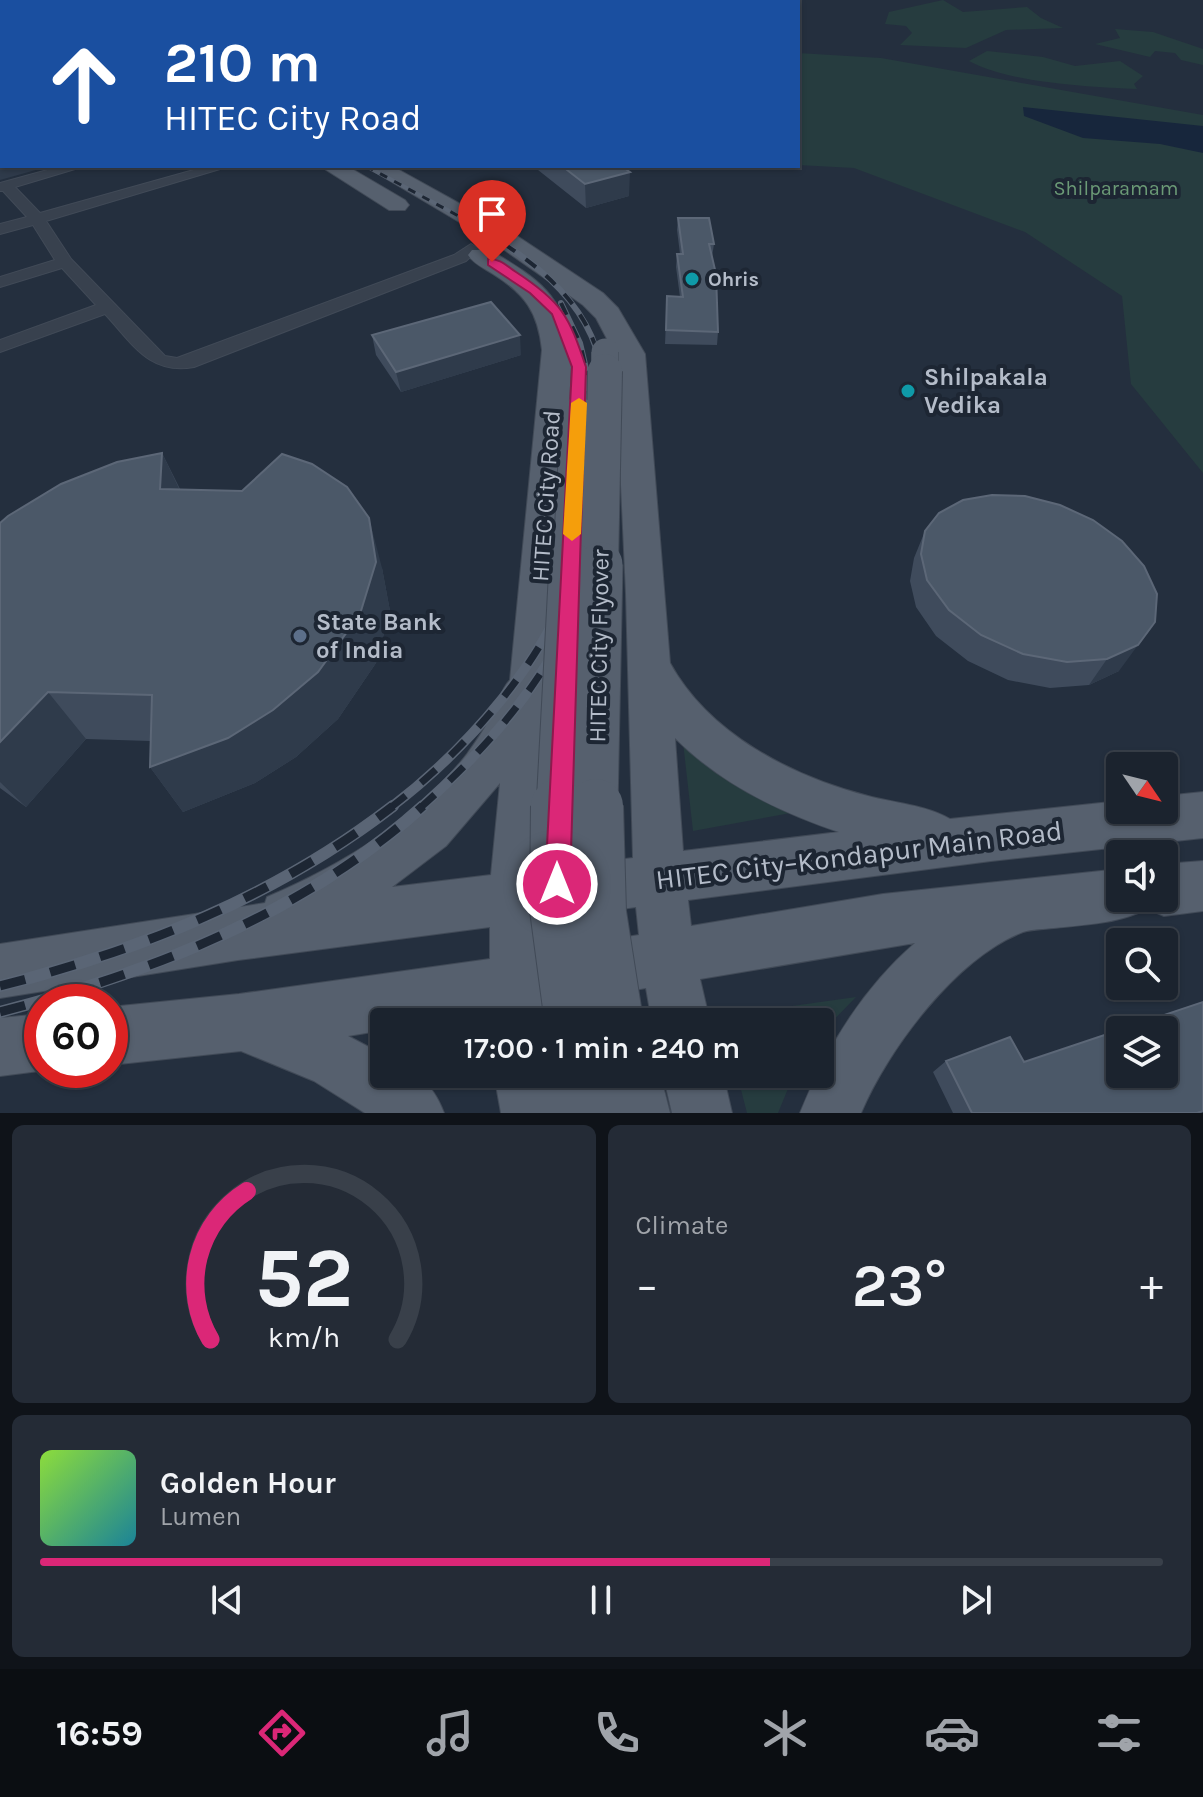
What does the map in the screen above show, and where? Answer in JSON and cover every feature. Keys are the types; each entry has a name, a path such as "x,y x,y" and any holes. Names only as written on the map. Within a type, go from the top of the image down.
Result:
{"main road":[{"path":"334,168 420,219"},
{"name":"HITEC City Road","path":"380,168 547,266 557,350 515,899 518,1002"},
{"name":"HITEC City Road","path":"446,234 550,286 593,299 608,314 630,354 650,665 659,879 668,956 678,1008"},
{"name":"HITEC City Flyover","path":"550,286 557,312 592,360 595,835 599,913 614,1008"},
{"name":"HITEC City Flyover","path":"570,1008 557,909 557,833 592,360"},
{"path":"539,602 572,614 597,616 646,594"},
{"path":"650,665 679,714 741,762 787,788 836,809 890,826 944,836 991,837"},
{"path":"0,971 238,933 289,915 345,888 395,856 439,820 484,767 516,714 533,669"},
{"name":"HITEC City–Kondapur Main Road","path":"238,933 991,837 1203,815"},
{"path":"1178,889 1203,886"},
{"path":"128,1034 518,1002 668,956 883,920 1106,897"},
{"path":"830,1113 868,1043 901,997 938,958 978,927 1020,906"},
{"path":"239,1023 326,1053 381,1085 414,1113"},
{"path":"0,1047 24,1045"},
{"path":"527,1088 531,1113"},
{"path":"585,1088 590,1113"},
{"path":"634,1088 640,1113"},
{"path":"696,1088 702,1113"}],"street":[{"path":"71,168 5,188 37,219 65,262 159,360 177,364 194,361 447,263 471,249"},
{"path":"0,229 216,168"},
{"path":"0,282 65,262"},
{"path":"0,346 110,306"}],"green space":[{"path":"943,0 963,12 1027,7 1041,18 1063,28 1006,30 966,48 900,45 912,33 906,26 885,24 889,12"},
{"path":"1115,29 1153,32 1203,49 1203,65 1181,60 1175,53 1155,51 1150,57 1095,44 1120,38"},
{"path":"987,51 1043,57 1075,66 1120,61 1143,76 1134,84 1137,89 1027,79 969,61"},
{"name":"Shilparamam","path":"800,53 881,58 1203,115 1203,473 1131,384 1122,296 1025,232 854,168 800,165"},
{"path":"683,742 796,812 693,831"},
{"path":"856,997 834,1020 834,1008 778,1008"},
{"path":"741,1088 788,1088 778,1113 747,1113"}],"water":[{"path":"1023,107 1203,126 1203,153 1160,144 1083,138 1024,116"}],"building":[{"path":"565,168 624,168 630,172 585,184"},
{"path":"678,218 709,218 714,244 709,244 716,274 718,332 666,330 667,296 683,297 677,254 683,254"},
{"path":"491,302 520,335 396,372 372,335"},
{"path":"162,453 160,489 242,491 282,454 312,464 347,487 369,518 376,562 360,614 318,672 273,710 228,738 150,767 152,695 48,692 0,742 0,523 61,484 117,462"},
{"path":"992,495 1025,496 1060,505 1093,520 1122,541 1144,566 1157,594 1155,622 1138,645 1107,659 1067,662 1023,654 981,635 949,610 927,580 921,554 925,531 939,513 963,500"},
{"path":"1203,1002 1203,1111 972,1113 946,1061 1010,1037 1024,1062 1106,1035 1106,1088 1178,1088 1178,1016 1161,1016"}],"railway":[{"path":"370,168 464,219"},
{"path":"460,217 529,262 569,299 584,321 602,373"},
{"path":"561,303 580,343 587,373"},
{"path":"577,566 586,520 590,468 591,418 587,371"},
{"path":"592,566 604,468 605,418 601,371"},
{"path":"390,808 447,759 502,699 547,633 565,599 577,564"},
{"path":"420,808 475,755 524,698 564,634 592,564"},
{"path":"0,986 105,955 206,916 302,867 393,806"},
{"path":"0,1012 113,978 224,934 328,878 377,844 423,806"}],"slow traffic":[{"path":"572,534 579,403"}],"place":[{"name":"Ohris","path":"692,279"},
{"name":"Shilpakala Vedika","path":"908,391"},
{"name":"State Bank of India","path":"300,636"}],"route":[{"path":"492,262 535,290 557,312 565,324 579,367 557,884"}]}
